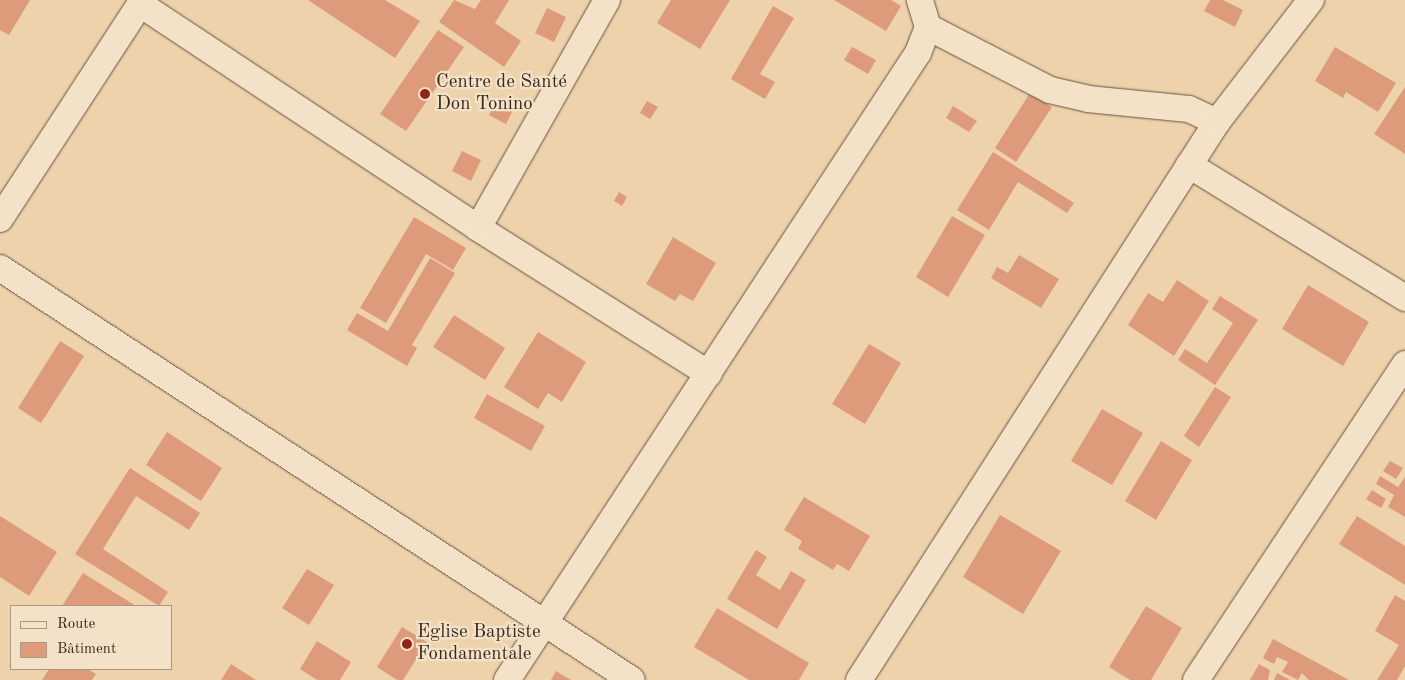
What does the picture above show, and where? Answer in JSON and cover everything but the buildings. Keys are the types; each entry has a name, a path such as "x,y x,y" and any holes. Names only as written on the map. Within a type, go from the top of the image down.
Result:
{"street":[{"path":"478,228 607,0"},
{"path":"507,680 918,53 928,27 920,0"},
{"path":"859,680 1217,122 1311,0"},
{"path":"0,219 141,2 478,228 709,374"},
{"path":"928,27 1050,90 1088,100 1189,109 1217,122"},
{"path":"1189,165 1405,298"},
{"path":"0,268 632,680"},
{"path":"1196,680 1405,364"}],"place":[{"name":"Centre de Santé Don Tonino","path":"425,94"},
{"name":"Eglise Baptiste Fondamentale","path":"407,644"}]}
